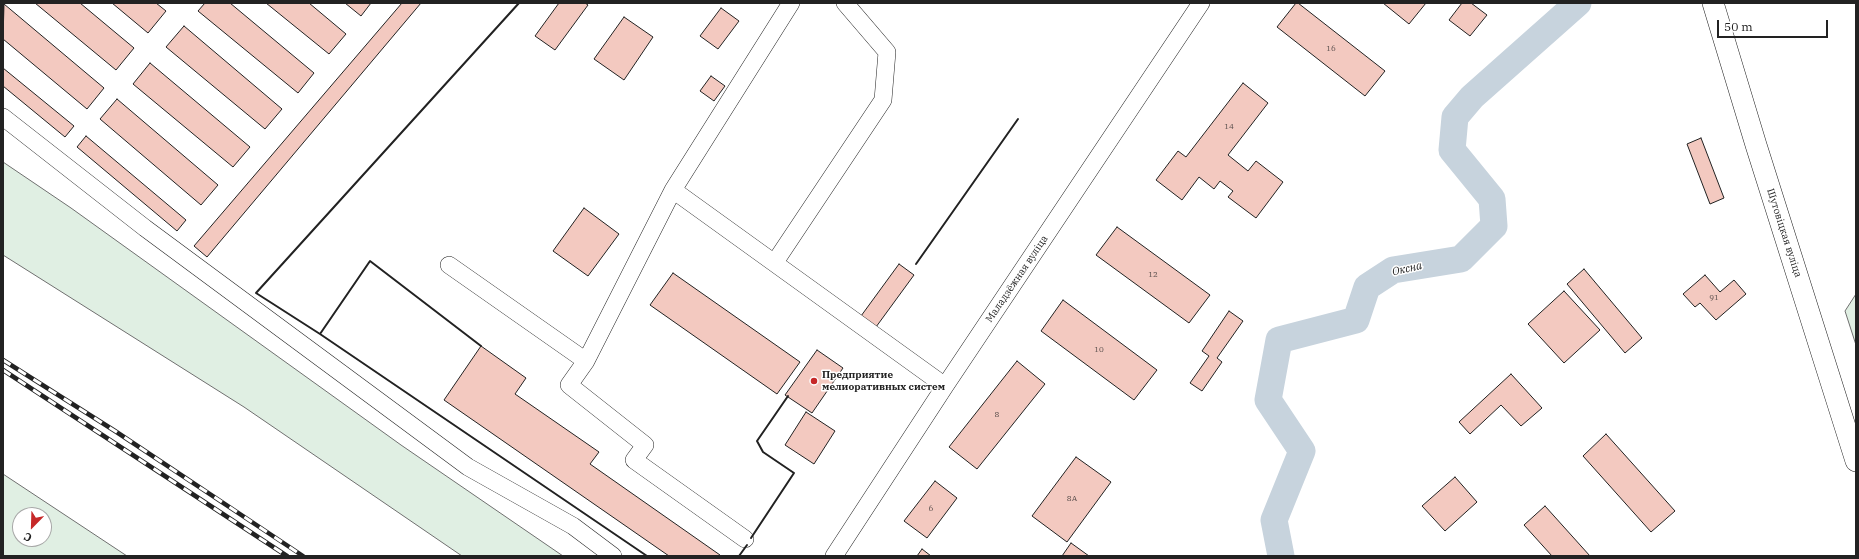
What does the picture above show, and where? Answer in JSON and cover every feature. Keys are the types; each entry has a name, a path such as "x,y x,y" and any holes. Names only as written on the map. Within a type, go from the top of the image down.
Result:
{"main road":[{"name":"Шутовіцкая вуліца","path":"1713,3 1758,152 1856,461"}],"street":[{"path":"745,539 634,460 645,444 570,385 586,361 673,190 791,3"},
{"path":"775,262 883,100 887,52 845,3"},
{"name":"Маладзёжная вуліца","path":"834,556 945,386 1201,3"},
{"path":"3,117 145,228 468,467 574,526 613,556"},
{"path":"673,190 775,262 945,386"},
{"path":"449,265 586,361"}],"green space":[{"path":"3,162 71,208 401,445 563,556 462,556 244,407 3,255"},
{"path":"1856,294 1856,345 1845,311"},
{"path":"3,474 127,556 3,556"}],"building":[{"path":"35,3 80,3 134,48 116,70"},
{"path":"112,3 156,3 166,11 148,33"},
{"path":"205,3 230,3 314,73 298,93 198,11"},
{"path":"266,3 309,3 346,34 329,54"},
{"path":"345,3 371,3 361,16"},
{"path":"402,3 421,3 207,257 194,246"},
{"path":"559,3 585,3 588,5 555,50 535,36"},
{"path":"1296,3 1298,3 1385,71 1365,96 1277,27"},
{"path":"1383,3 1426,3 1409,24"},
{"path":"1462,3 1471,3 1487,15 1470,36 1449,20"},
{"path":"4,4 104,88 87,109 3,39"},
{"path":"721,8 739,21 718,49 700,36"},
{"path":"624,17 653,37 624,80 594,59"},
{"path":"184,26 282,109 265,129 166,47"},
{"path":"150,63 250,147 233,167 133,84"},
{"path":"3,68 74,126 65,137 3,86"},
{"path":"711,76 725,86 714,101 700,91"},
{"path":"1243,83 1268,103 1228,155 1248,171 1256,161 1283,182 1256,218 1228,197 1233,191 1220,181 1214,189 1199,177 1182,200 1156,180 1178,151 1186,157"},
{"path":"117,99 218,185 201,205 100,119"},
{"path":"86,136 186,220 177,231 77,147"},
{"path":"1701,138 1724,198 1710,204 1687,144"},
{"path":"584,208 619,234 588,276 553,251"},
{"path":"1117,227 1210,295 1189,323 1096,255"},
{"path":"899,264 914,275 876,327 861,316"},
{"path":"1584,269 1642,338 1625,353 1567,284"},
{"path":"673,273 800,362 777,394 650,305"},
{"path":"1705,275 1720,292 1734,280 1746,294 1716,320 1700,303 1695,307 1683,294"},
{"path":"1564,291 1600,330 1564,363 1528,324"},
{"path":"1063,300 1157,370 1134,400 1041,331"},
{"path":"1229,311 1243,321 1217,358 1222,362 1202,391 1190,383 1209,356 1202,351"},
{"path":"481,346 526,378 515,394 599,452 590,464 720,555 669,556 444,400"},
{"name":"Предприятие мелиоративных систем","path":"817,350 843,368 812,413 785,395"},
{"path":"1017,361 1045,384 977,469 949,447"},
{"path":"1511,374 1542,408 1521,426 1501,405 1470,434 1459,422"},
{"path":"806,412 835,431 814,464 785,445"},
{"path":"1606,434 1675,511 1651,532 1583,456"},
{"path":"1076,457 1111,482 1067,542 1032,516"},
{"path":"1455,477 1477,502 1445,531 1422,506"},
{"path":"935,481 957,498 927,538 904,521"},
{"path":"1545,506 1590,556 1552,556 1524,525"},
{"path":"1071,543 1089,556 1062,556"},
{"path":"922,549 931,556 917,556"}],"waterway":[{"name":"Оксна","path":"1281,556 1274,520 1302,451 1268,400 1279,340 1356,320 1367,287 1393,270 1461,259 1494,226 1492,199 1452,150 1455,117 1472,97 1578,3"}],"railway":[{"path":"3,360 115,431 303,556"},
{"path":"3,370 287,556"}],"wall":[{"path":"320,334 256,293 519,3"},
{"path":"916,264 1018,119"},
{"path":"481,346 370,261 320,334 647,556"},
{"path":"751,538 794,473 763,452 757,441 788,396"},
{"path":"739,556 747,545"}],"place":[{"name":"Предприятие мелиоративных систем","path":"814,381"}]}
